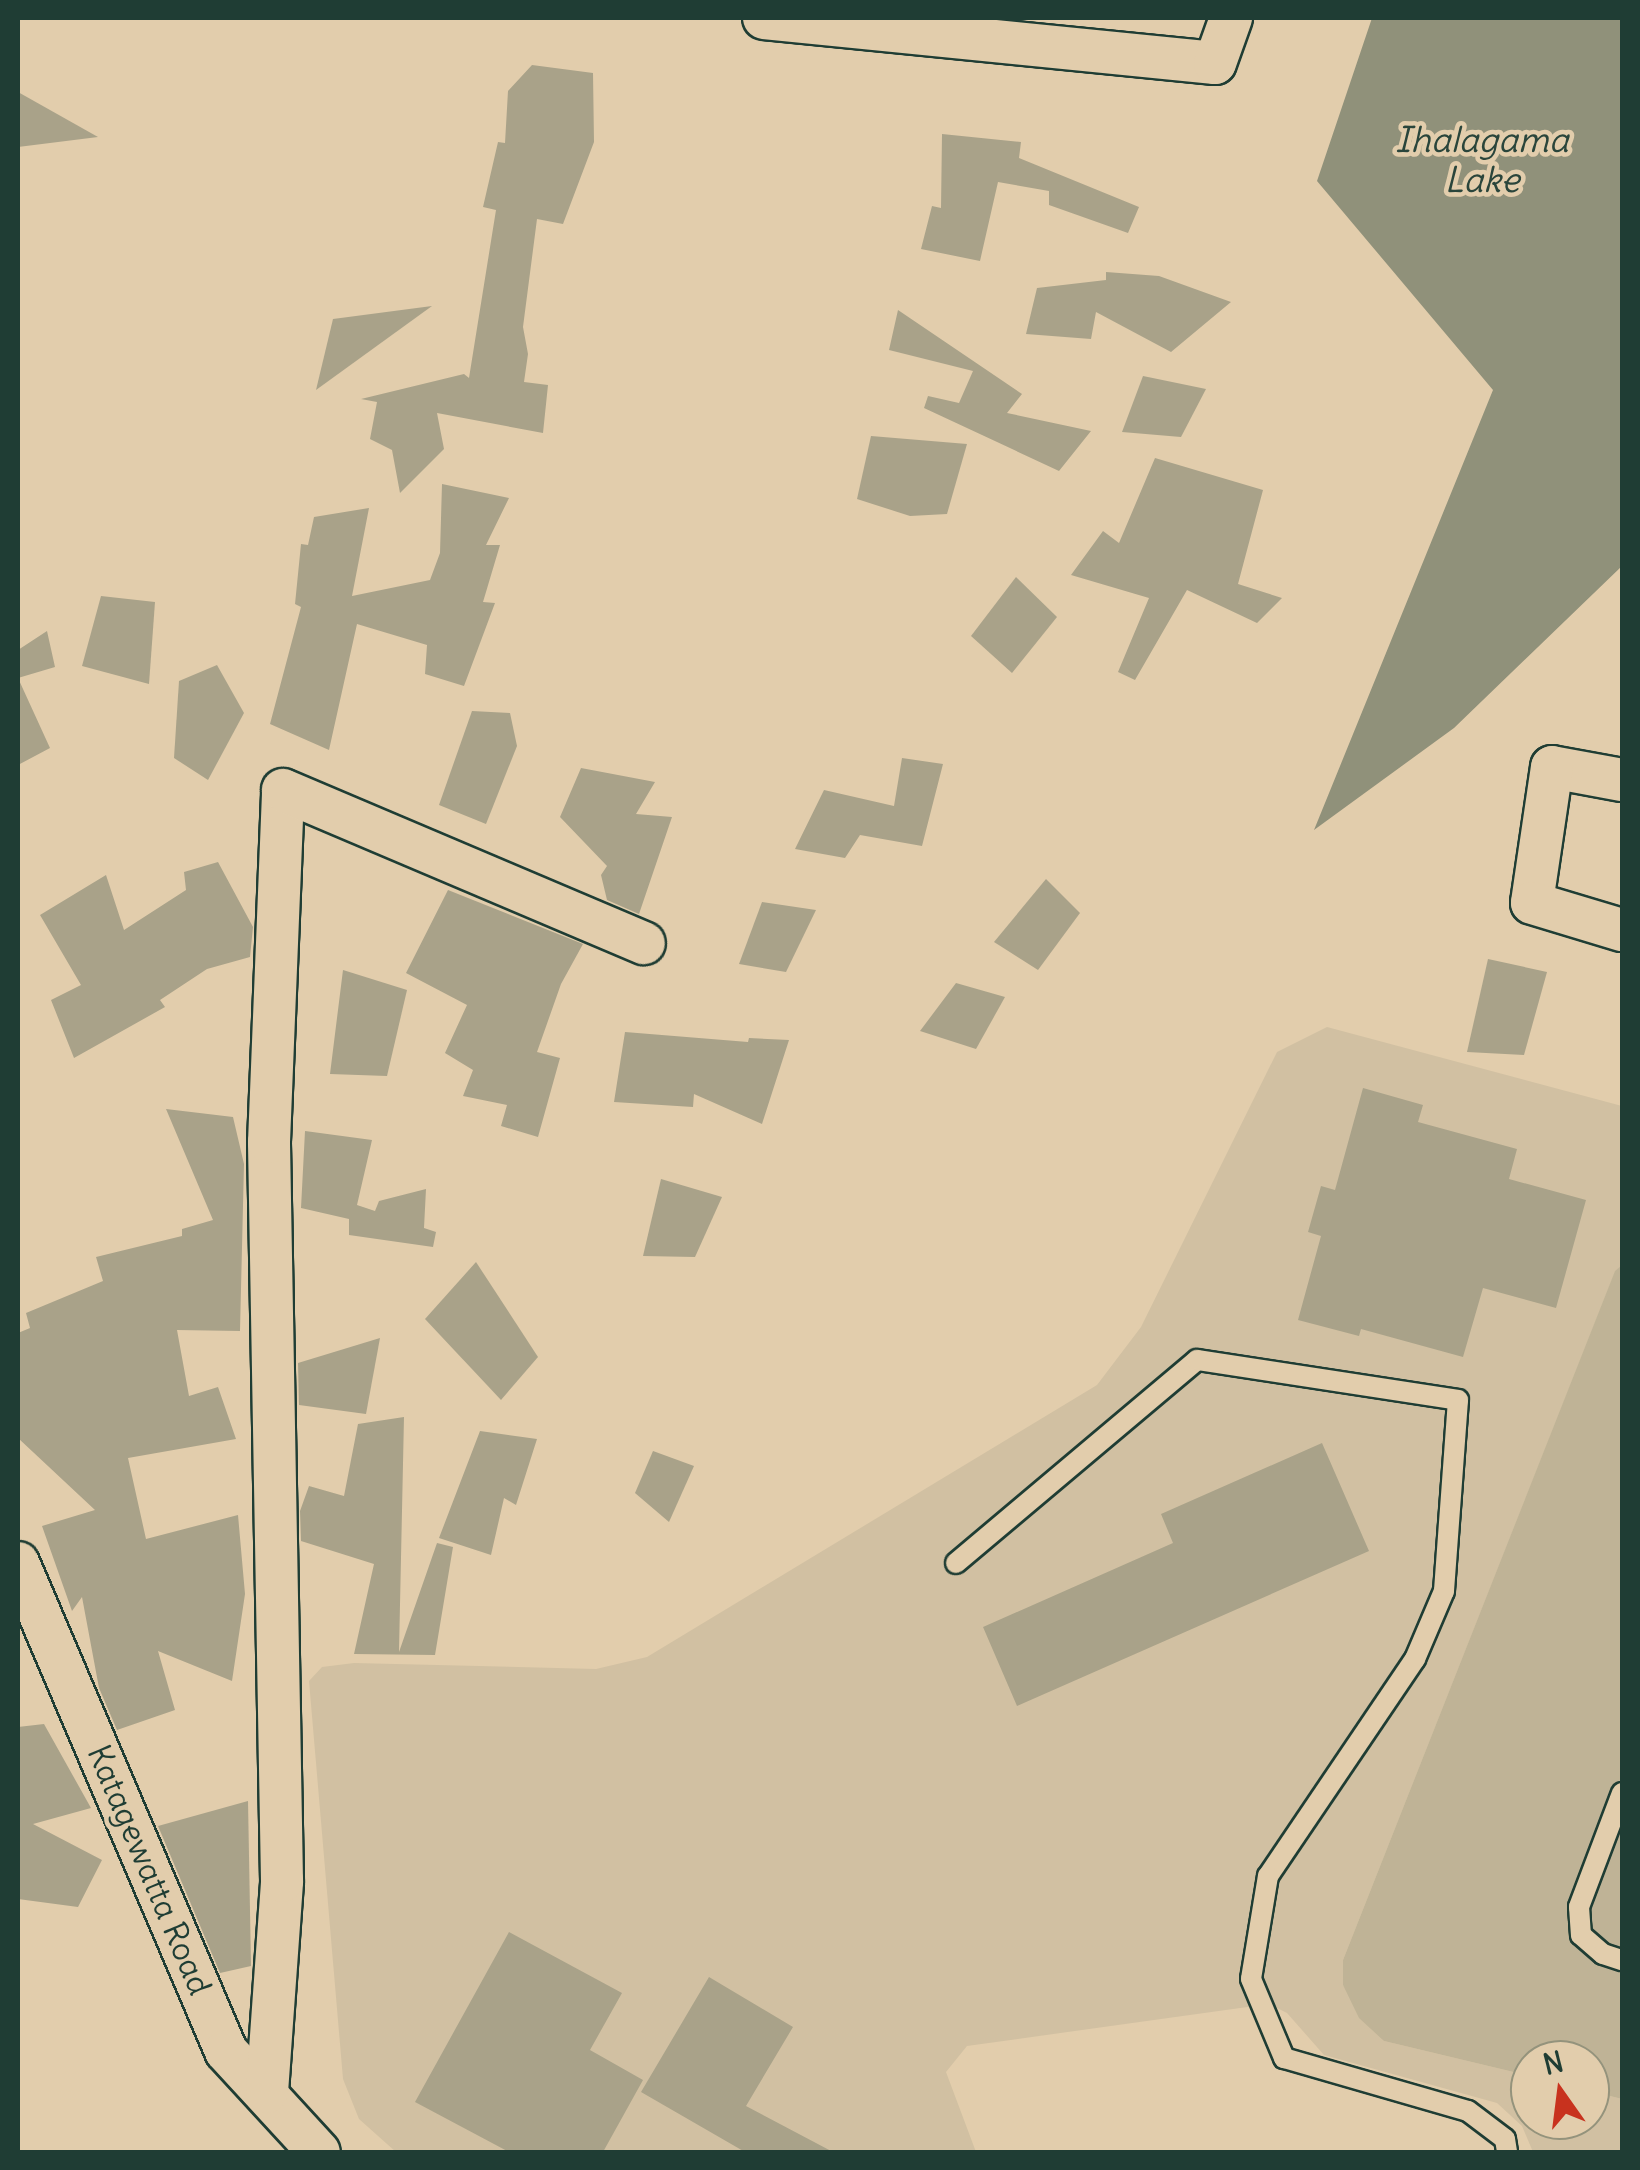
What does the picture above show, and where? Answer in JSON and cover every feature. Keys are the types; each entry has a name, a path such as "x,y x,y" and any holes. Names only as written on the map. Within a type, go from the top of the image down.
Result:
{"street":[{"path":"764,18 1215,63 1231,18"},
{"path":"1622,780 1552,767 1532,903 1622,930"},
{"path":"266,2092 282,1881 270,1142 282,790 644,943"},
{"name":"Katagewatta Road","path":"18,1563 226,2052 319,2152"}],"lane":[{"path":"956,1563 1197,1360 1458,1400 1444,1591 1415,1659 1268,1876 1251,1979 1284,2058 1468,2112 1505,2139 1508,2152"},
{"path":"1622,1793 1579,1907 1581,1935 1603,1954 1622,1960"}],"shaded area":[{"path":"1327,1027 1622,1106 1622,1265 1615,1272 1343,1960 1343,1985 1384,2041 1510,2071 1510,2115 1497,2103 1324,2055 1287,2013 1269,2004 967,2046 946,2072 976,2152 396,2152 359,2119 343,2079 309,1681 322,1667 354,1663 596,1669 647,1657 1097,1385 1141,1327 1277,1052"},
{"path":"1622,1265 1622,2099 1610,2096 1610,2040 1510,2040 1510,2071 1384,2041 1359,2018 1343,1985 1343,1960 1615,1271"},
{"path":"1610,2096 1622,2099 1622,2152 1533,2152 1528,2140 1610,2140"}],"water":[{"name":"Ihalagama Lake","path":"1372,18 1622,18 1622,566 1454,728 1314,830 1493,390 1317,181"}],"building":[{"path":"532,65 593,73 594,142 563,224 537,219 523,327 528,354 524,382 548,385 543,433 437,413 444,449 400,493 392,450 370,439 377,402 361,399 464,374 469,378 496,210 483,207 498,142 505,143 508,91"},
{"path":"18,92 98,137 18,147"},
{"path":"942,134 1021,142 1019,158 1139,207 1128,233 1049,205 1049,191 998,182 980,261 921,249 932,206 941,208"},
{"path":"1106,272 1159,276 1231,302 1171,352 1096,312 1091,339 1026,334 1037,288 1106,280"},
{"path":"432,306 316,390 333,319"},
{"path":"898,310 1022,394 1007,413 1091,431 1059,471 924,408 928,396 959,403 973,371 889,350"},
{"path":"1143,376 1206,389 1181,437 1122,432"},
{"path":"871,436 967,444 947,514 910,516 857,499"},
{"path":"1155,458 1263,490 1238,584 1282,598 1257,623 1187,590 1135,680 1118,672 1149,598 1071,575 1103,531 1119,543"},
{"path":"442,484 509,498 486,545 500,545 483,602 495,603 464,686 425,674 427,645 357,624 329,750 270,724 301,607 295,604 301,544 308,545 314,517 369,508 352,596 430,580 440,553"},
{"path":"1016,577 1057,617 1012,673 971,636"},
{"path":"101,596 155,602 149,684 82,666"},
{"path":"47,631 55,667 18,678 18,650"},
{"path":"217,665 244,713 208,780 174,758 179,681"},
{"path":"18,678 50,748 18,765"},
{"path":"472,711 510,713 517,746 486,824 439,805"},
{"path":"902,758 943,764 922,846 860,835 845,858 795,849 824,790 894,806"},
{"path":"581,768 655,782 636,814 672,817 639,914 607,900 601,875 607,866 560,817"},
{"path":"218,862 253,927 250,957 207,969 160,1000 165,1007 74,1058 51,1000 81,985 40,915 106,875 124,930 186,890 184,872"},
{"path":"1046,879 1080,913 1038,970 994,942"},
{"path":"448,890 583,944 561,984 537,1052 560,1058 538,1137 501,1126 507,1105 463,1096 473,1070 445,1053 467,1005 406,973"},
{"path":"762,902 816,910 786,972 739,964"},
{"path":"1488,959 1547,972 1524,1055 1467,1052"},
{"path":"343,970 407,990 387,1076 330,1074"},
{"path":"956,983 1005,997 976,1049 920,1031"},
{"path":"625,1032 748,1042 749,1038 789,1040 762,1124 694,1094 693,1107 614,1102"},
{"path":"1363,1088 1423,1105 1418,1122 1517,1149 1509,1179 1586,1200 1556,1308 1483,1288 1463,1357 1361,1329 1359,1336 1298,1320 1321,1236 1308,1232 1321,1186 1335,1190"},
{"path":"166,1109 233,1117 244,1164 240,1331 177,1330 189,1396 218,1387 236,1439 128,1458 146,1539 238,1515 245,1594 232,1681 158,1651 175,1710 117,1730 99,1688 82,1597 72,1611 42,1526 95,1510 18,1438 18,1333 30,1328 26,1313 103,1281 96,1257 182,1236 182,1229 213,1220"},
{"path":"305,1131 372,1140 357,1205 375,1211 379,1201 426,1189 424,1228 436,1232 433,1247 349,1235 349,1219 301,1208"},
{"path":"661,1179 722,1197 695,1257 643,1256"},
{"path":"476,1262 538,1357 501,1400 425,1319"},
{"path":"380,1338 366,1414 299,1405 298,1363"},
{"path":"404,1417 399,1652 437,1543 453,1547 435,1655 354,1654 374,1564 301,1541 300,1511 309,1486 344,1496 358,1424"},
{"path":"480,1431 537,1439 516,1505 504,1498 491,1555 439,1538"},
{"path":"1322,1443 1369,1551 1017,1706 983,1627 1173,1543 1161,1514"},
{"path":"653,1451 694,1466 669,1522 635,1493"},
{"path":"44,1724 91,1808 33,1824 102,1860 78,1907 18,1899 18,1727"},
{"path":"248,1801 251,1966 220,1973 158,1826"},
{"path":"509,1932 622,1993 590,2050 643,2080 603,2152 509,2152 415,2102"},
{"path":"709,1977 793,2027 746,2106 833,2152 745,2152 641,2092"}]}
